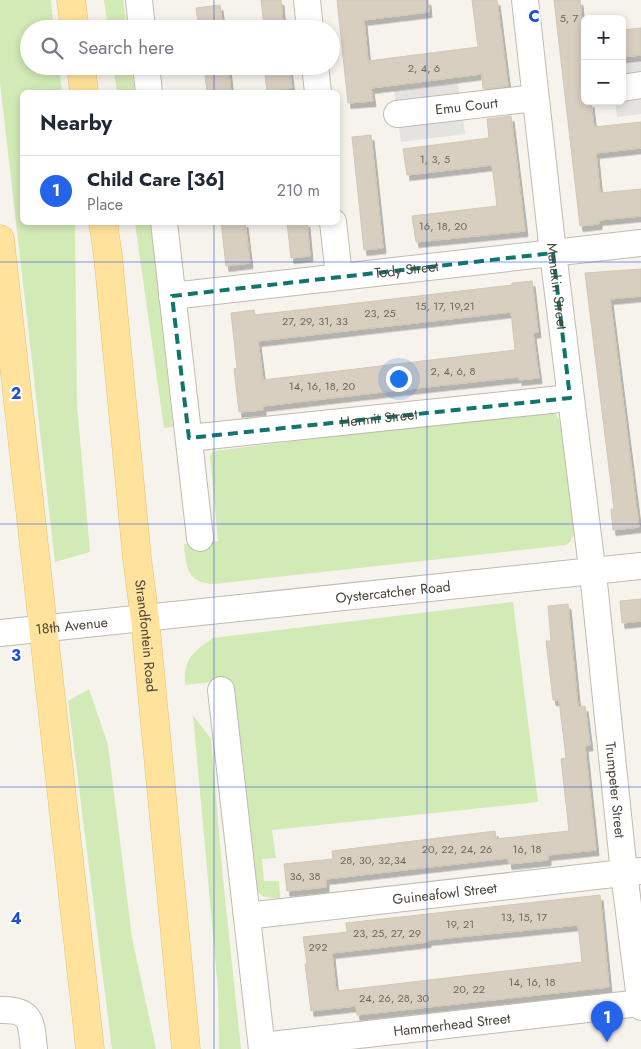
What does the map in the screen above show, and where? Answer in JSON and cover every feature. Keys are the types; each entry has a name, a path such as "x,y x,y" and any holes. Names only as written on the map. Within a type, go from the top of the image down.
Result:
{"main road":[{"path":"72,0 75,20"},
{"path":"82,75 84,90"},
{"name":"Strandfontein Road","path":"103,225 137,558 145,619 186,1049"},
{"path":"0,239 90,1049"}],"street":[{"path":"139,0 141,20"},
{"path":"307,0 309,20"},
{"name":"Manakin Street","path":"525,0 570,398 593,572"},
{"path":"147,75 149,90"},
{"path":"315,75 318,90"},
{"path":"626,87 641,85"},
{"name":"Emu Court","path":"397,114 536,98"},
{"path":"164,225 200,538"},
{"path":"333,225 339,276"},
{"name":"Tody Street","path":"172,296 641,243"},
{"name":"Hermit Street","path":"189,438 570,398"},
{"name":"Oystercatcher Road","path":"145,619 641,566"},
{"name":"Trumpeter Street","path":"593,572 633,872 641,1007"},
{"name":"18th Avenue","path":"0,633 145,619"},
{"path":"221,690 262,1048"},
{"name":"Guineafowl Street","path":"247,916 633,872"},
{"name":"Hammerhead Street","path":"262,1048 430,1038 641,1003"},
{"path":"0,1010 9,1010 28,1018 31,1022 34,1049"}],"highlighted area":[{"path":"553,253 570,398 189,438 172,296"}],"green space":[{"path":"0,0 51,0 53,20 20,20 20,75 60,75 62,90 20,90 20,225 75,225 77,405 90,552 55,562 0,83"},
{"path":"104,0 123,0 126,20 107,20"},
{"path":"114,75 132,75 135,90 117,90"},
{"path":"135,225 151,225 173,427 164,428"},
{"path":"547,410 553,411 562,423 574,534 566,545 214,584 198,581 193,577 187,566 184,544 218,541 210,456 213,451"},
{"path":"513,602 538,802 272,830 276,858 262,859 264,881 279,881 280,898 266,897 260,894 253,882 230,680 185,685 188,662 195,652 213,638"},
{"path":"89,689 108,745 132,938 156,1049 112,1049 68,701"},
{"path":"193,715 211,739 223,879 241,1049 219,1049 218,989"}],"shaded area":[{"path":"641,60 641,114 617,117 616,105 626,105 626,62"},
{"path":"458,83 465,134 401,142 394,91"}],"building":[{"path":"261,0 281,0 283,20 263,20"},
{"path":"337,0 428,0 429,12 364,20 368,61 478,47 472,0 497,0 508,86 483,89 482,74 371,88 373,101 348,103"},
{"path":"554,0 580,0 581,105 591,105 594,127 641,122 641,148 596,153 600,193 641,189 641,216 599,220 599,224 580,226"},
{"path":"220,5 222,20 198,20 196,8"},
{"path":"641,28 641,55 626,57 626,30"},
{"path":"205,75 229,75 231,90 207,90"},
{"path":"265,75 290,75 292,88 267,90"},
{"path":"511,116 525,231 416,242 412,216 497,206 492,165 407,175 403,149 489,138 487,119"},
{"path":"371,135 383,248 364,250 352,137"},
{"path":"221,225 245,225 250,263 226,266"},
{"path":"287,225 307,225 310,256 291,258"},
{"path":"641,269 641,296 610,299 639,527 613,530 611,509 614,509 585,273"},
{"path":"532,281 538,332 533,333 539,378 519,380 519,377 417,388 263,406 263,410 239,412 234,369 237,368 231,313 254,310 255,315 512,285 512,283","holes":["511,312 515,350 263,380 258,341"]},
{"path":"641,599 641,621 622,623 620,601"},
{"path":"568,604 578,707 585,706 590,745 585,746 596,850 548,855 548,860 509,864 508,858 326,879 326,887 287,891 284,864 333,859 332,851 495,831 496,839 569,831 561,759 566,758 559,700 553,700 546,641 551,641 548,606"},
{"path":"600,895 609,987 357,1015 356,1006 311,1011 303,937 347,932 346,923","holes":["578,925 582,962 336,991 332,953 428,942 428,940"]}],"place":[{"name":"Child Care [36]","path":"607,1042"}]}
